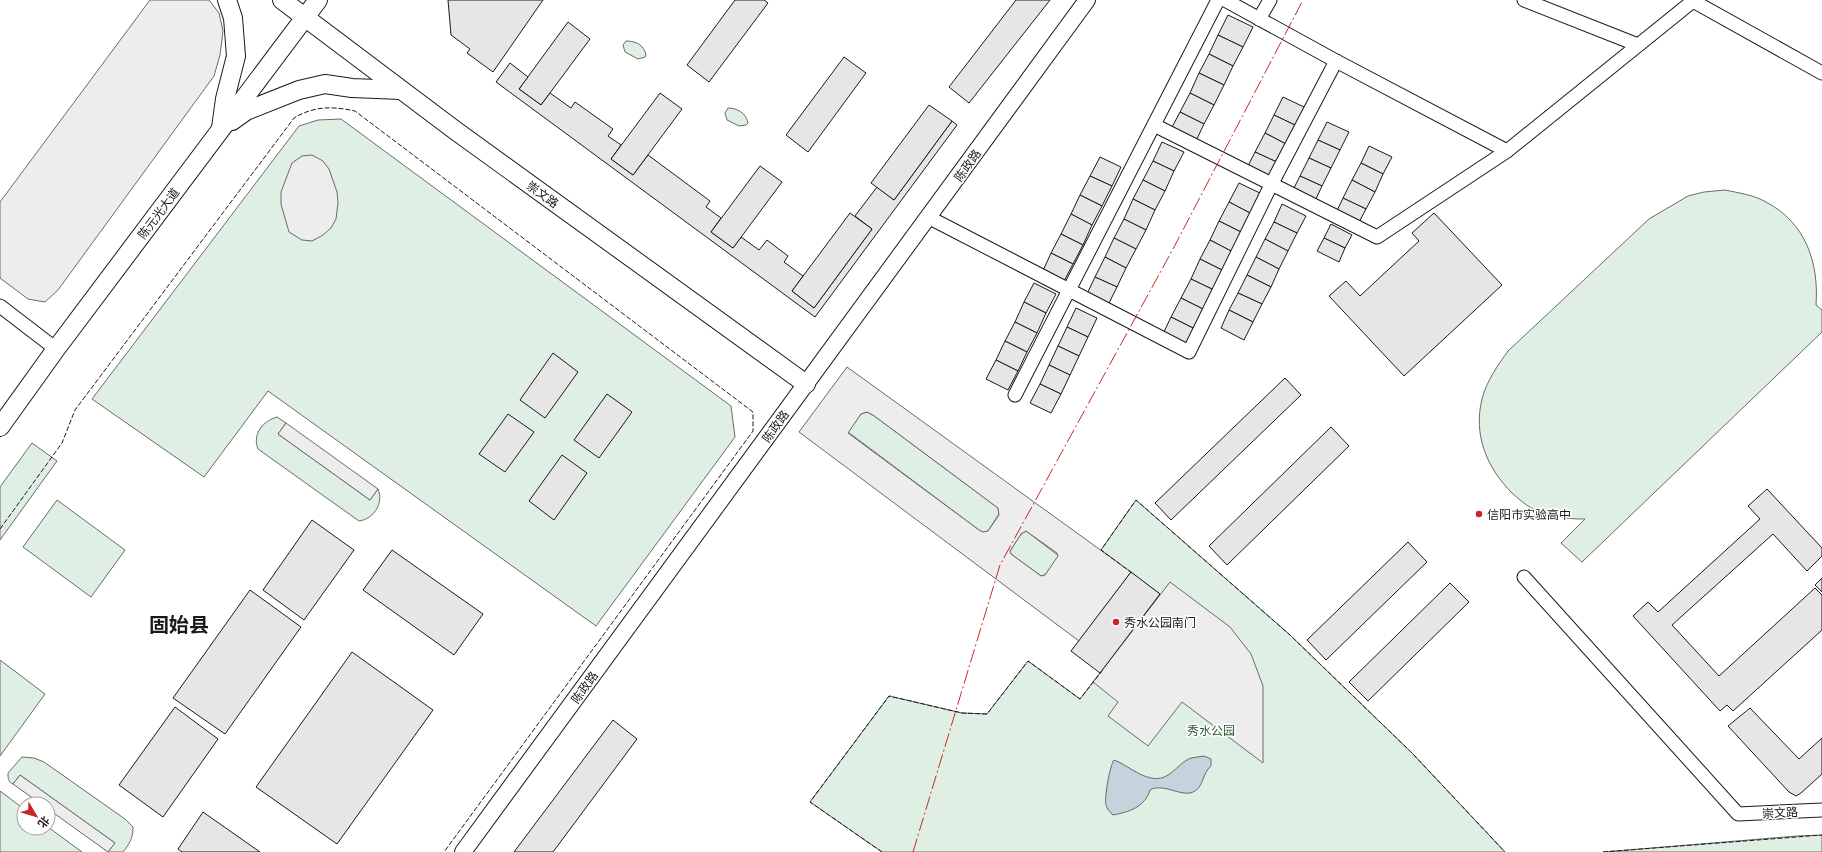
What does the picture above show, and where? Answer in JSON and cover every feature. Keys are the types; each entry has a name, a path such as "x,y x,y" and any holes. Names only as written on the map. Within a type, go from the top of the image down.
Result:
{"main road":[{"path":"221,128 225,99 236,56 233,18 227,0"},
{"name":"崇文路","path":"282,0 401,90 806,384"},
{"name":"陈元光大道","path":"0,427 56,349 318,0"},
{"path":"221,128 246,111 299,90 325,84 352,88 401,90"}],"street":[{"name":"陈政路","path":"464,852 1087,0"},
{"path":"1016,395 1218,0"},
{"path":"1225,0 1336,61 1507,151"},
{"path":"1259,19 1270,0"},
{"path":"1524,0 1638,45"},
{"path":"1154,125 1377,237 1507,151 1693,1 1822,73"},
{"path":"928,218 1189,352 1272,185 1336,61"},
{"path":"0,306 56,349"},
{"name":"崇文路","path":"1524,577 1738,814 1822,810"}],"green space":[{"path":"626,41 636,43 641,46 645,52 645,57 638,59 625,52 623,45"},
{"path":"728,108 741,112 747,119 748,123 746,125 739,126 727,120 725,113"},
{"path":"341,119 731,406 735,437 596,626 268,391 204,477 92,399 299,126 318,120"},
{"path":"1725,190 1751,196 1766,202 1780,211 1791,221 1800,233 1812,259 1815,274 1816,305 1822,310 1822,332 1582,562 1561,543 1585,519 1558,517 1534,510 1512,493 1503,483 1489,462 1484,450 1479,425 1482,399 1486,386 1508,351 1649,219 1688,196 1704,192"},
{"path":"867,412 998,508 999,514 988,531 983,532 979,530 848,432 861,414"},
{"path":"277,417 286,423 278,434 370,500 378,489 380,494 379,505 373,514 364,520 359,521 258,449 256,438 260,429 267,422"},
{"path":"32,443 57,461 0,540 0,487"},
{"path":"57,500 125,550 91,597 23,547"},
{"name":"秀水公园","path":"1136,500 1290,635 1412,753 1505,852 882,852 810,802 889,696 962,713 987,714 1028,661 1080,699 1160,594 1101,550"},
{"path":"1026,531 1059,556 1045,575 1041,576 1011,554 1010,551 1021,534"},
{"path":"0,660 45,694 0,756"},
{"path":"22,757 34,758 44,762 125,819 133,827 131,840 128,846 123,852 108,852 115,843 56,801 56,796 49,796 20,775 13,784 9,781 8,773"},
{"path":"0,791 16,803 16,836 56,836 56,833 82,852 0,852"},
{"path":"1822,835 1822,852 1603,852 1797,836"}],"shaded area":[{"path":"150,0 209,0 219,13 223,31 220,55 214,76 58,290 45,302 28,299 0,278 0,202"},
{"path":"312,155 323,161 329,169 337,192 338,203 336,219 331,228 323,235 312,241 302,240 289,232 281,204 281,192 292,163 302,156"},
{"path":"847,367 1131,572 1079,641 799,432","holes":["867,412 998,508 999,515 988,531 983,532 979,530 848,433 861,414","1026,531 1057,553 1058,556 1045,575 1041,576 1011,554 1010,551 1021,534"]},
{"path":"286,423 378,489 370,500 278,434"},
{"path":"1170,582 1230,627 1251,654 1263,686 1263,763 1182,702 1148,746 1108,716 1118,702 1093,682"},
{"path":"1204,756 1211,759 1211,766 1206,772 1200,786 1195,791 1185,793 1155,788 1150,790 1148,796 1136,808 1113,815 1107,808 1106,801 1109,775 1114,760 1141,775 1158,779 1168,775 1191,758"},
{"path":"20,775 49,796 30,796 13,784"},
{"path":"56,801 115,843 108,852 56,815"}],"building":[{"path":"448,0 543,0 493,72 467,53 470,49 451,35"},
{"path":"735,0 764,0 768,3 709,82 687,65"},
{"path":"1016,0 1050,0 969,103 949,87"},
{"path":"1228,15 1253,27 1243,47 1218,35"},
{"path":"568,22 590,39 541,105 519,89"},
{"path":"1218,35 1243,47 1233,66 1209,54"},
{"path":"1209,54 1233,66 1224,85 1199,73"},
{"path":"844,57 866,73 808,152 786,135"},
{"path":"510,63 528,77 519,89 541,105 550,93 571,108 575,102 613,129 608,136 621,145 611,159 633,175 648,155 710,201 706,207 721,218 711,232 733,248 741,237 759,250 767,240 788,256 784,262 803,276 792,291 814,308 872,229 855,216 877,187 894,200 952,121 957,125 815,317 496,82"},
{"path":"1199,73 1224,85 1214,105 1190,93"},
{"path":"660,93 682,109 633,175 611,159"},
{"path":"1190,93 1214,105 1204,124 1180,112"},
{"path":"1283,97 1306,108 1297,126 1274,115"},
{"path":"929,105 952,121 894,200 871,183"},
{"path":"1180,112 1204,124 1195,143 1170,131"},
{"path":"1274,115 1297,126 1288,145 1265,133"},
{"path":"1327,122 1349,132 1340,150 1318,140"},
{"path":"1265,133 1288,145 1279,163 1255,152"},
{"path":"1318,140 1340,150 1331,168 1309,158"},
{"path":"1162,142 1184,152 1174,171 1153,161"},
{"path":"1369,146 1392,157 1383,174 1361,163"},
{"path":"1255,152 1279,163 1270,182 1246,170"},
{"path":"1100,157 1121,167 1112,186 1090,176"},
{"path":"1309,158 1331,168 1322,186 1300,176"},
{"path":"1153,161 1174,171 1165,191 1143,180"},
{"path":"1361,163 1383,174 1375,192 1352,180"},
{"path":"760,166 782,182 733,248 711,232"},
{"path":"1090,176 1112,186 1102,206 1080,195"},
{"path":"1300,176 1322,186 1313,205 1291,194"},
{"path":"1143,180 1165,191 1155,210 1133,199"},
{"path":"1352,180 1375,192 1366,209 1343,198"},
{"path":"1239,183 1262,194 1252,214 1229,202"},
{"path":"1080,195 1102,206 1092,225 1071,214"},
{"path":"1343,198 1366,209 1357,226 1335,215"},
{"path":"1133,199 1155,210 1146,230 1124,219"},
{"path":"1229,202 1252,214 1243,233 1219,221"},
{"path":"1282,204 1306,216 1297,233 1274,222"},
{"path":"850,213 872,229 814,308 792,291"},
{"path":"1434,213 1502,285 1404,376 1329,296 1346,281 1360,296 1419,241 1412,233"},
{"path":"1071,214 1092,225 1083,245 1061,234"},
{"path":"1124,219 1146,230 1136,249 1114,238"},
{"path":"1219,221 1243,233 1233,252 1210,240"},
{"path":"1274,222 1297,233 1288,251 1265,239"},
{"path":"1331,224 1352,235 1345,248 1324,238"},
{"path":"1061,234 1083,245 1073,264 1051,253"},
{"path":"1114,238 1136,249 1126,268 1105,257"},
{"path":"1324,238 1345,248 1339,262 1317,251"},
{"path":"1265,239 1288,251 1279,269 1256,257"},
{"path":"1210,240 1233,252 1224,271 1200,259"},
{"path":"1051,253 1073,264 1063,283 1042,273"},
{"path":"1105,257 1126,268 1117,287 1095,277"},
{"path":"1256,257 1279,269 1271,287 1247,275"},
{"path":"1200,259 1224,271 1214,290 1191,279"},
{"path":"1247,275 1271,287 1262,304 1238,293"},
{"path":"1095,277 1117,287 1107,307 1086,296"},
{"path":"1191,279 1214,290 1205,310 1181,298"},
{"path":"1034,283 1056,294 1046,313 1024,302"},
{"path":"1238,293 1262,304 1253,322 1229,310"},
{"path":"1181,298 1205,310 1195,329 1171,317"},
{"path":"1024,302 1046,313 1037,333 1015,322"},
{"path":"1076,308 1097,318 1088,337 1067,327"},
{"path":"1229,310 1253,322 1244,340 1221,328"},
{"path":"1171,317 1195,329 1185,348 1162,336"},
{"path":"1015,322 1037,333 1027,352 1005,341"},
{"path":"1067,327 1088,337 1079,356 1058,346"},
{"path":"1005,341 1027,352 1018,371 996,360"},
{"path":"1058,346 1079,356 1070,375 1049,365"},
{"path":"553,353 578,372 545,418 520,400"},
{"path":"996,360 1018,371 1008,390 986,379"},
{"path":"1049,365 1070,375 1061,394 1040,384"},
{"path":"1285,378 1301,395 1171,520 1155,503"},
{"path":"1040,384 1061,394 1051,413 1030,403"},
{"path":"607,394 632,412 599,458 574,440"},
{"path":"508,414 534,432 505,472 479,454"},
{"path":"1331,427 1349,446 1227,565 1209,546"},
{"path":"562,455 587,473 554,520 529,501"},
{"path":"1767,489 1822,548 1822,556 1807,571 1773,534 1672,625 1719,676 1815,588 1822,595 1822,630 1733,711 1727,705 1720,711 1633,616 1648,602 1658,612 1760,519 1748,506"},
{"path":"312,520 354,550 304,620 263,590"},
{"path":"1408,542 1427,562 1326,660 1307,640"},
{"path":"392,550 483,614 454,655 363,590"},
{"name":"秀水公园南门","path":"1131,572 1160,594 1100,673 1071,651"},
{"path":"1822,578 1822,592 1815,585"},
{"path":"1450,583 1469,602 1368,701 1349,682"},
{"path":"250,590 301,627 225,734 173,698"},
{"path":"352,652 433,710 337,844 256,787"},
{"path":"175,707 218,739 163,817 119,785"},
{"path":"1750,708 1799,759 1822,738 1822,774 1796,796 1789,792 1728,726"},
{"path":"613,720 637,739 553,852 514,852"},
{"path":"203,812 260,852 182,852 178,849"}],"fence":[{"path":"0,529 62,443 75,410 294,118 309,111 323,108 339,108 355,111 753,412 753,431 444,852"},
{"path":"1132,573 1101,550 1136,500 1290,635 1412,753 1505,852"},
{"path":"882,852 810,802 889,696 962,713 987,714 1028,661 1080,699 1102,671"},
{"path":"1603,852 1822,835"}],"power":[{"path":"913,852 1000,565 1173,249 1303,0"}],"place":[{"name":"信阳市实验高中","path":"1479,514"},
{"name":"秀水公园南门","path":"1116,622"}],"district":[{"name":"固始县","path":"179,624"}]}
